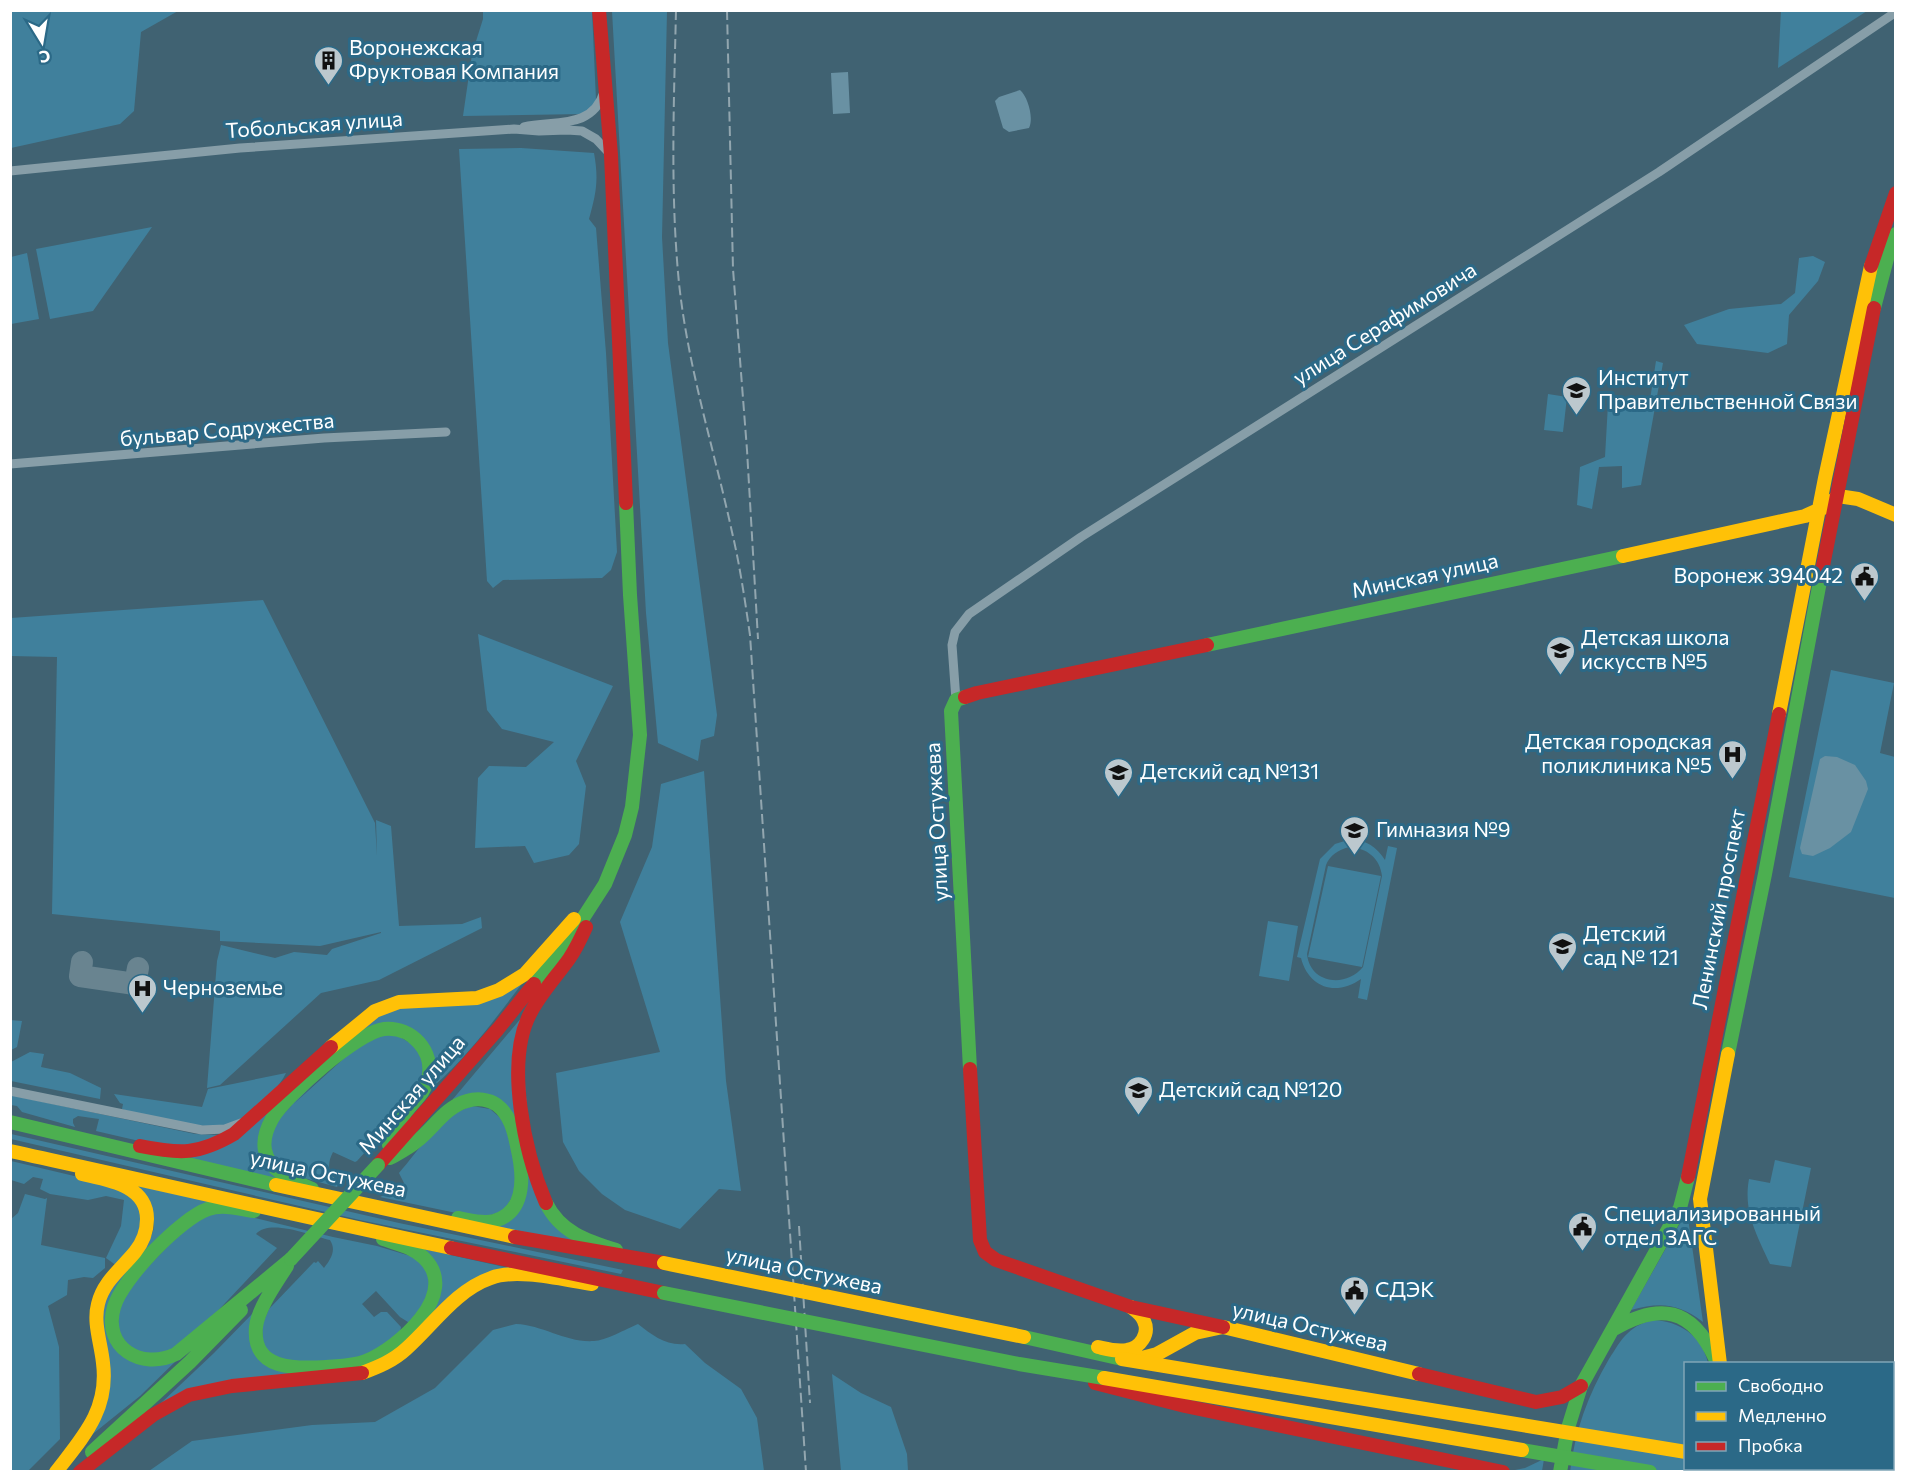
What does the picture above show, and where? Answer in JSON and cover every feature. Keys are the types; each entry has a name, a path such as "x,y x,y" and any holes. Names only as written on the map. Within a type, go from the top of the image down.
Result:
{"street":[{"name":"Минская улица","path":"72,1472 190,1362 291,1259 378,1165 544,974 605,884 622,844 632,807 640,735 629,583 611,155 599,10"},
{"name":"улица Серафимовича","path":"956,700 952,645 955,632 969,614 1081,537 1659,172 1896,12"},
{"path":"514,129 582,118 599,105 605,84"},
{"name":"Тобольская улица","path":"10,171 240,148 514,129 582,131 596,139 611,155"},
{"name":"Ленинский проспект","path":"1560,1472 1570,1417 1581,1386 1680,1208 1687,1184 1825,478 1874,254 1896,194"},
{"name":"Ленинский проспект","path":"1719,1362 1701,1216 1700,1199 1703,1178 1765,874 1875,305 1896,234"},
{"name":"бульвар Содружества","path":"10,465 324,438 446,432"},
{"name":"Минская улица","path":"956,700 977,693 1798,518 1820,510 1838,496"},
{"path":"1838,496 1858,499 1896,515"},
{"name":"улица Остужева","path":"956,700 951,711 963,905 975,1177 980,1240 985,1252 996,1260 1131,1307 1536,1402 1562,1397 1581,1386"},
{"path":"12,1122 165,1151 194,1152 212,1147 234,1134 344,1035 384,1007 399,1002 477,998 515,981 542,957 605,884"},
{"path":"605,884 570,958 538,999 527,1020 522,1036 518,1074 524,1120 537,1181 547,1206 555,1218 578,1237 664,1263"},
{"path":"321,1194 291,1179 271,1165 264,1143 267,1127 281,1107 351,1046 376,1031 394,1029 411,1035 424,1048 429,1076 421,1094 406,1113 378,1165"},
{"path":"10,1091 210,1130 225,1129 241,1124 263,1108"},
{"path":"378,1165 420,1139 447,1111 468,1101 479,1100 490,1101 500,1107 509,1117 515,1133 522,1174 521,1191 516,1203 506,1215 494,1221 479,1222 382,1207"},
{"name":"улица Остужева","path":"12,1122 211,1171 559,1246 664,1263 1122,1359 1149,1359 1187,1336 1203,1330 1223,1327"},
{"path":"10,1152 354,1228 1019,1364 1650,1472"},
{"path":"10,1152 119,1183 133,1190 147,1209 147,1233 141,1246 108,1282 98,1302 97,1325 105,1377 98,1413 85,1436 56,1472"},
{"path":"291,1259 179,1353 166,1359 152,1361 131,1355 116,1339 112,1316 122,1289 137,1270 191,1217 206,1209 223,1207 297,1216"},
{"path":"291,1259 260,1314 256,1326 256,1338 261,1351 268,1360 282,1367 292,1368 335,1367 372,1359 403,1337 420,1318 433,1299 436,1289 435,1279 432,1268 418,1253 354,1228"},
{"path":"80,1472 153,1415 189,1395 232,1386 360,1374 384,1365 405,1350 471,1288 492,1277 523,1274 664,1293"},
{"path":"1023,1338 1072,1342 1126,1351 1134,1349 1143,1340 1146,1329 1140,1315 1131,1307"},
{"path":"1612,1330 1642,1314 1655,1312 1671,1314 1689,1321 1701,1332 1718,1362"},
{"path":"1122,1359 1684,1452"},
{"path":"1019,1364 1185,1406 1503,1472"}],"shaded area":[{"path":"1781,10 1867,10 1867,11 1778,68"},
{"path":"10,11 178,11 141,32 134,111 120,124 11,148"},
{"path":"483,11 592,11 596,100 593,106 583,114 463,116 472,54 483,19"},
{"path":"612,11 667,11 662,237 668,343 717,715 714,736 701,740 698,761 658,743 646,613"},
{"path":"848,72 850,113 833,114 831,73"},
{"path":"1020,90 1029,108 1031,119 1029,128 1009,132 1003,128 995,101 999,97"},
{"path":"521,148 594,153 596,187 589,219 596,228 606,353 617,552 611,570 602,578 503,580 493,588 487,581 459,149"},
{"path":"152,227 93,311 50,319 36,249"},
{"path":"27,253 39,319 11,324 11,257"},
{"path":"1813,256 1825,262 1818,281 1789,315 1787,344 1768,353 1697,344 1684,325 1729,309 1781,304 1795,293 1799,258"},
{"path":"1656,361 1663,363 1641,485 1622,488 1622,466 1599,467 1592,509 1577,505 1580,467 1605,457 1608,404 1649,406"},
{"path":"1548,394 1567,397 1563,432 1544,430"},
{"path":"263,600 375,823 377,856 376,820 391,826 399,926 462,924 481,917 482,928 379,980 321,993 220,1085 207,1088 217,961 221,945 275,958 294,952 327,955 332,949 381,932 320,946 220,941 220,931 52,914 57,657 11,656 11,618"},
{"path":"478,634 613,686 576,761 586,786 579,844 569,855 534,863 525,846 475,848 478,778 489,766 526,767 554,742 502,729 487,710"},
{"path":"1831,670 1894,683 1880,753 1895,757 1895,898 1789,877"},
{"path":"1825,756 1837,757 1855,765 1866,781 1868,789 1851,832 1830,848 1813,856 1802,854 1800,848 1820,759"},
{"path":"704,771 726,1081 741,1191 719,1189 680,1229 625,1210 602,1194 579,1171 563,1142 556,1073 660,1052 620,922 652,847 661,784"},
{"path":"1351,839 1362,841 1375,848 1385,860 1388,846 1397,848 1367,1000 1358,998 1361,979 1343,987 1325,986 1310,977 1301,958 1297,957 1320,859 1335,844","holes":["1349,847 1372,855 1379,864 1382,876 1363,967 1348,978 1330,980 1315,972 1307,954 1326,865 1338,851"]},
{"path":"1328,866 1381,876 1362,967 1308,957"},
{"path":"1268,921 1298,926 1289,981 1259,976"},
{"path":"521,985 481,1037 435,1085 427,1046 372,1027 260,1137 286,1181 189,1158 201,1155 363,1026 387,1010"},
{"path":"522,1017 520,1027 534,1187 576,1242 493,1226 521,1206 507,1109 453,1099"},
{"path":"10,1020 22,1021 17,1047 11,1050"},
{"path":"393,1033 419,1048 425,1075 413,1099 357,1161 333,1152 329,1169 330,1173 340,1181 337,1187 293,1175 275,1162 269,1140 276,1120 351,1052 370,1038"},
{"path":"30,1052 44,1054 41,1067 70,1073 101,1088 100,1099 11,1081 11,1062"},
{"path":"286,1073 274,1090 243,1118 222,1126 182,1123 130,1112 122,1109 123,1104 114,1094 202,1107 208,1089"},
{"path":"10,1095 195,1134 220,1135 206,1146 165,1147 96,1131 99,1119 78,1116 73,1119 75,1127 22,1112 17,1106 11,1105"},
{"path":"472,1106 490,1109 504,1121 516,1165 517,1189 504,1211 480,1218 380,1197 404,1183 399,1173 441,1125 450,1117"},
{"path":"11,1134 399,1223 623,1270 621,1274 360,1220 11,1139"},
{"path":"1775,1160 1811,1168 1791,1267 1770,1264 1752,1223 1748,1202 1749,1179 1770,1183"},
{"path":"11,1161 122,1189 141,1206 143,1232 117,1266 106,1258 121,1226 124,1200 106,1196 88,1200 50,1194 40,1189 43,1179 33,1177 24,1184 11,1180"},
{"path":"130,1184 216,1203 114,1294 117,1349 178,1359 140,1396 89,1437 97,1426 101,1312 108,1291 150,1239 154,1228 153,1217"},
{"path":"25,1194 47,1198 41,1245 105,1258 105,1268 93,1278 68,1280 67,1295 48,1306 59,1347 60,1439 28,1471 11,1471 11,1219 18,1213"},
{"path":"1687,1211 1703,1322 1685,1311 1668,1306 1660,1305 1631,1310"},
{"path":"231,1212 377,1246 417,1258 428,1272 430,1295 412,1321 408,1322 400,1317 376,1291 362,1304 374,1317 381,1312 387,1312 401,1327 400,1333 380,1350 354,1360 281,1362 263,1346 262,1325 269,1309 314,1262 318,1261 324,1268 333,1248 330,1240 281,1228 262,1229 256,1234 277,1248 195,1335 171,1352 144,1356 124,1342 118,1327 119,1308 134,1281 179,1235 206,1214"},
{"path":"419,1248 518,1270 496,1273 476,1281 459,1293 413,1340 378,1365 343,1374 268,1378 214,1385 196,1390 161,1406 160,1404 255,1311 252,1334 257,1353 261,1359 275,1369 327,1372 358,1368 379,1362 394,1352 427,1319 438,1299 439,1272 430,1255"},
{"path":"1652,1320 1672,1323 1695,1338 1705,1353 1708,1362 1684,1362 1684,1470 1706,1471 1570,1472 1579,1427 1602,1372 1625,1336"},
{"path":"516,1324 536,1327 574,1339 594,1341 610,1337 638,1324 665,1341 685,1344 705,1363 741,1389 757,1418 764,1471 149,1471 192,1441 312,1425 375,1422 435,1388 493,1330"},
{"path":"832,1374 861,1393 891,1407 907,1454 908,1471 841,1471"},
{"path":"1894,1408 1895,1408 1894,1460"},
{"path":"1544,1459 1542,1471 1515,1470 1525,1468"}],"taxiway":[{"path":"82,962 80,976 135,984 138,968"}],"railway":[{"path":"676,10 674,181 679,283 683,315 702,408 735,545 750,635 806,1472"},
{"path":"727,10 733,269 758,639"},
{"path":"799,1226 810,1403"}],"traffic: fast":[{"path":"1874,308 1896,234"},
{"path":"534,984 567,943 605,884 625,835 632,807 640,735 626,503"},
{"path":"1207,645 1623,556"},
{"path":"1728,1054 1765,874 1821,576"},
{"path":"965,697 956,700 951,711 970,1069"},
{"path":"312,1189 283,1175 267,1158 266,1134 270,1123 291,1096 323,1066 357,1041 384,1029 394,1029 412,1036 425,1051 429,1069 424,1089 409,1108 389,1145"},
{"path":"390,1158 414,1144 446,1113 459,1104 479,1099 497,1105 508,1118 516,1140 521,1167 521,1190 518,1200 513,1209 494,1221 480,1222 458,1218"},
{"path":"10,1122 276,1185"},
{"path":"291,1259 378,1165"},
{"path":"1560,1472 1568,1428 1581,1386 1680,1208 1688,1177"},
{"path":"546,1203 559,1221 575,1234 616,1250"},
{"path":"254,1211 225,1207 208,1209 183,1224 154,1251 128,1281 114,1307 112,1321 114,1334 119,1344 127,1352 138,1357 163,1359 176,1354 291,1259"},
{"path":"287,1266 257,1320 257,1341 261,1352 268,1359 289,1367 346,1366 361,1363 379,1354 408,1332 421,1318 430,1303 435,1287 433,1272 420,1254 410,1248 383,1239"},
{"path":"664,1293 1019,1364 1104,1378"},
{"path":"92,1452 190,1362 241,1310"},
{"path":"1614,1329 1646,1315 1660,1313 1673,1315 1685,1320 1696,1329 1715,1358"},
{"path":"1024,1337 1122,1359"},
{"path":"1522,1450 1650,1472"},
{"path":"1791,1470 1800,1472"}],"traffic: slow":[{"path":"1779,714 1825,478 1871,266"},
{"path":"1623,556 1805,516 1825,507 1838,496 1858,499 1896,515"},
{"path":"331,1047 375,1011 399,1002 477,998 499,990 525,974 574,919"},
{"path":"1720,1362 1700,1199 1728,1054"},
{"path":"10,1151 451,1248"},
{"path":"56,1472 92,1422 102,1395 103,1363 96,1318 100,1296 108,1282 135,1252 147,1224 145,1208 133,1191 114,1182 82,1174"},
{"path":"276,1185 515,1237"},
{"path":"664,1263 1024,1337"},
{"path":"362,1373 401,1353 456,1299 491,1278 527,1274 592,1284"},
{"path":"1098,1347 1123,1351 1132,1349 1143,1340 1146,1326 1139,1313 1131,1307"},
{"path":"1138,1359 1157,1354 1195,1333 1223,1327 1419,1374"},
{"path":"1122,1359 1684,1452"},
{"path":"1104,1378 1522,1450"}],"traffic: jam":[{"path":"599,10 611,155 626,503"},
{"path":"1871,266 1896,193"},
{"path":"1821,576 1874,308"},
{"path":"965,697 1207,645"},
{"path":"1688,1177 1779,714"},
{"path":"546,1203 531,1159 520,1108 519,1056 523,1032 531,1012 572,955 586,927"},
{"path":"378,1165 498,1029 534,984"},
{"path":"140,1146 188,1151 221,1141 234,1134 331,1047"},
{"path":"970,1069 980,1240 985,1252 996,1260 1131,1307 1223,1327"},
{"path":"515,1237 664,1263"},
{"path":"451,1248 664,1293"},
{"path":"80,1472 153,1415 189,1395 232,1386 362,1373"},
{"path":"1419,1374 1536,1402 1562,1397 1581,1386"},
{"path":"1095,1383 1185,1406 1503,1472"}],"place":[{"name":"Воронежская Фруктовая Компания","path":"328,86"},
{"name":"Институт Правительственной Связи","path":"1577,416"},
{"name":"Воронеж 394042","path":"1864,602"},
{"name":"Детская школа искусств №5","path":"1560,676"},
{"name":"Детская городская поликлиника №5","path":"1733,780"},
{"name":"Детский сад №131","path":"1119,798"},
{"name":"Гимназия №9","path":"1355,856"},
{"name":"Детский сад № 121","path":"1562,972"},
{"name":"Черноземье","path":"142,1014"},
{"name":"Детский сад №120","path":"1138,1116"},
{"name":"Специализированный отдел ЗАГС","path":"1583,1252"},
{"name":"СДЭК","path":"1354,1316"}]}
